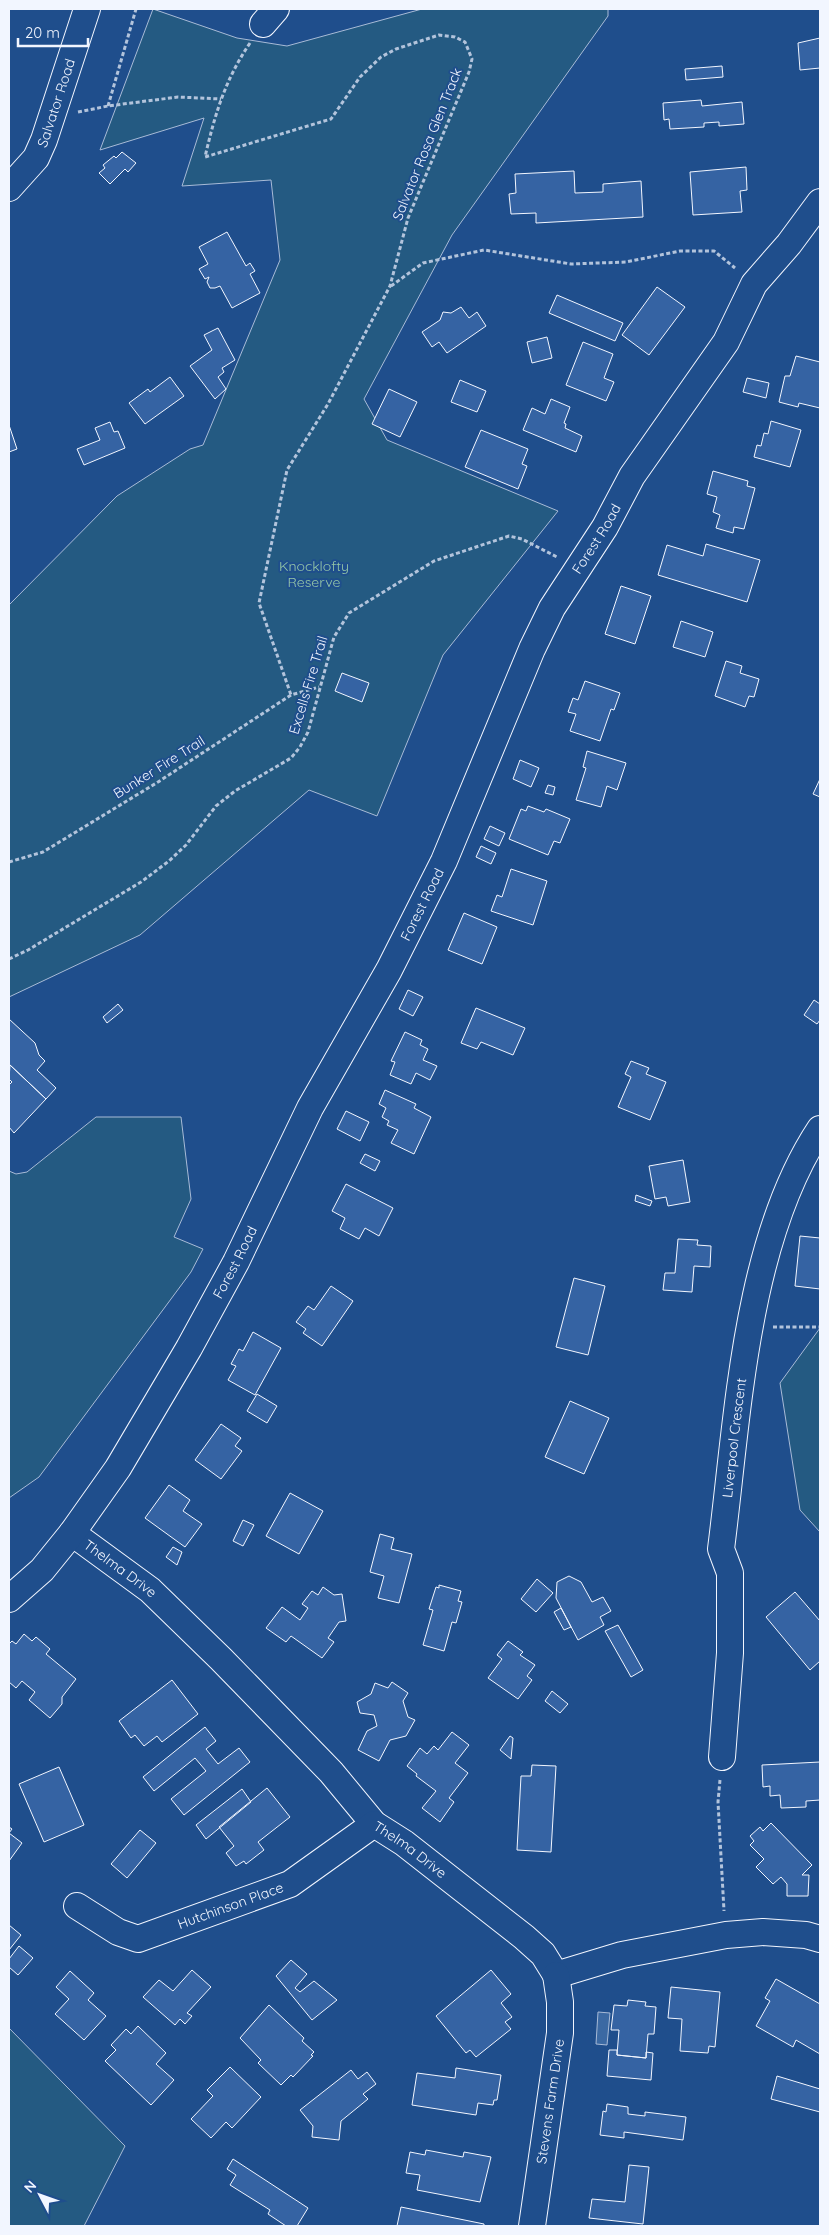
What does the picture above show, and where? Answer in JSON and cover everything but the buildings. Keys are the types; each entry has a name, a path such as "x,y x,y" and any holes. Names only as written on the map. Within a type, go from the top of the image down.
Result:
{"street":[{"name":"Salvator Road","path":"9,188 36,158 44,140 87,9"},
{"name":"Forest Road","path":"9,1599 42,1570 72,1533 118,1468 189,1348 236,1262 310,1108 389,970 439,869 532,649 552,608 576,568 605,527 632,476 726,342 754,284 789,244 820,202"},
{"name":"Liverpool Crescent","path":"722,1758 730,1653 730,1573 721,1550 749,1327 774,1228 806,1151 820,1129"},
{"name":"Thelma Drive","path":"72,1533 150,1590 331,1772 374,1824 404,1843 524,1938 543,1954 556,1976"},
{"name":"Hutchinson Place","path":"77,1906 118,1932 138,1939 290,1884 374,1824"},
{"path":"556,1976 622,1955 726,1935 763,1932 806,1935 820,1939"},
{"name":"Stevens Farm Drive","path":"532,2226 560,2033 560,2002 556,1976"}],"path":[{"path":"108,106 136,9"},
{"name":"Salvator Rosa Glen Track","path":"270,16 234,71 221,99 217,108 206,157 331,119 360,77 381,57 396,49 439,35 455,37 465,42 472,59 470,72 408,218 390,286 328,404 287,470 259,603 291,695"},
{"path":"50,118 108,106 178,97 221,99"},
{"name":"Salvator Rosa Glen Track","path":"390,286 423,263 484,250 571,264 626,262 680,251 714,251 754,284"},
{"name":"Excells Fire Trail","path":"9,959 28,950 141,882 186,845 216,806 235,791 291,758 308,732 334,637 349,613 434,561 508,536 537,546 576,568"},
{"name":"Bunker Fire Trail","path":"9,862 43,852 158,782 291,695 319,687"},
{"path":"749,1327 820,1327"},
{"path":"722,1758 718,1802 726,1935"}],"green space":[{"name":"Knocklofty Reserve","path":"153,9 237,38 287,46 422,9 608,9 608,16 452,235 364,399 387,440 558,511 443,655 377,816 309,790 140,935 9,997 9,605 117,496 190,449 203,445 280,260 271,180 182,186 204,118 100,150"},
{"path":"96,1117 181,1117 191,1199 174,1237 203,1249 191,1272 39,1477 9,1498 9,1171 16,1174 27,1172"},
{"path":"820,1328 820,1532 800,1510 780,1383"},
{"path":"9,2028 125,2146 84,2226 9,2226"}],"shaded area":[{"path":"598,2012 610,2013 607,2045 596,2044"}]}
